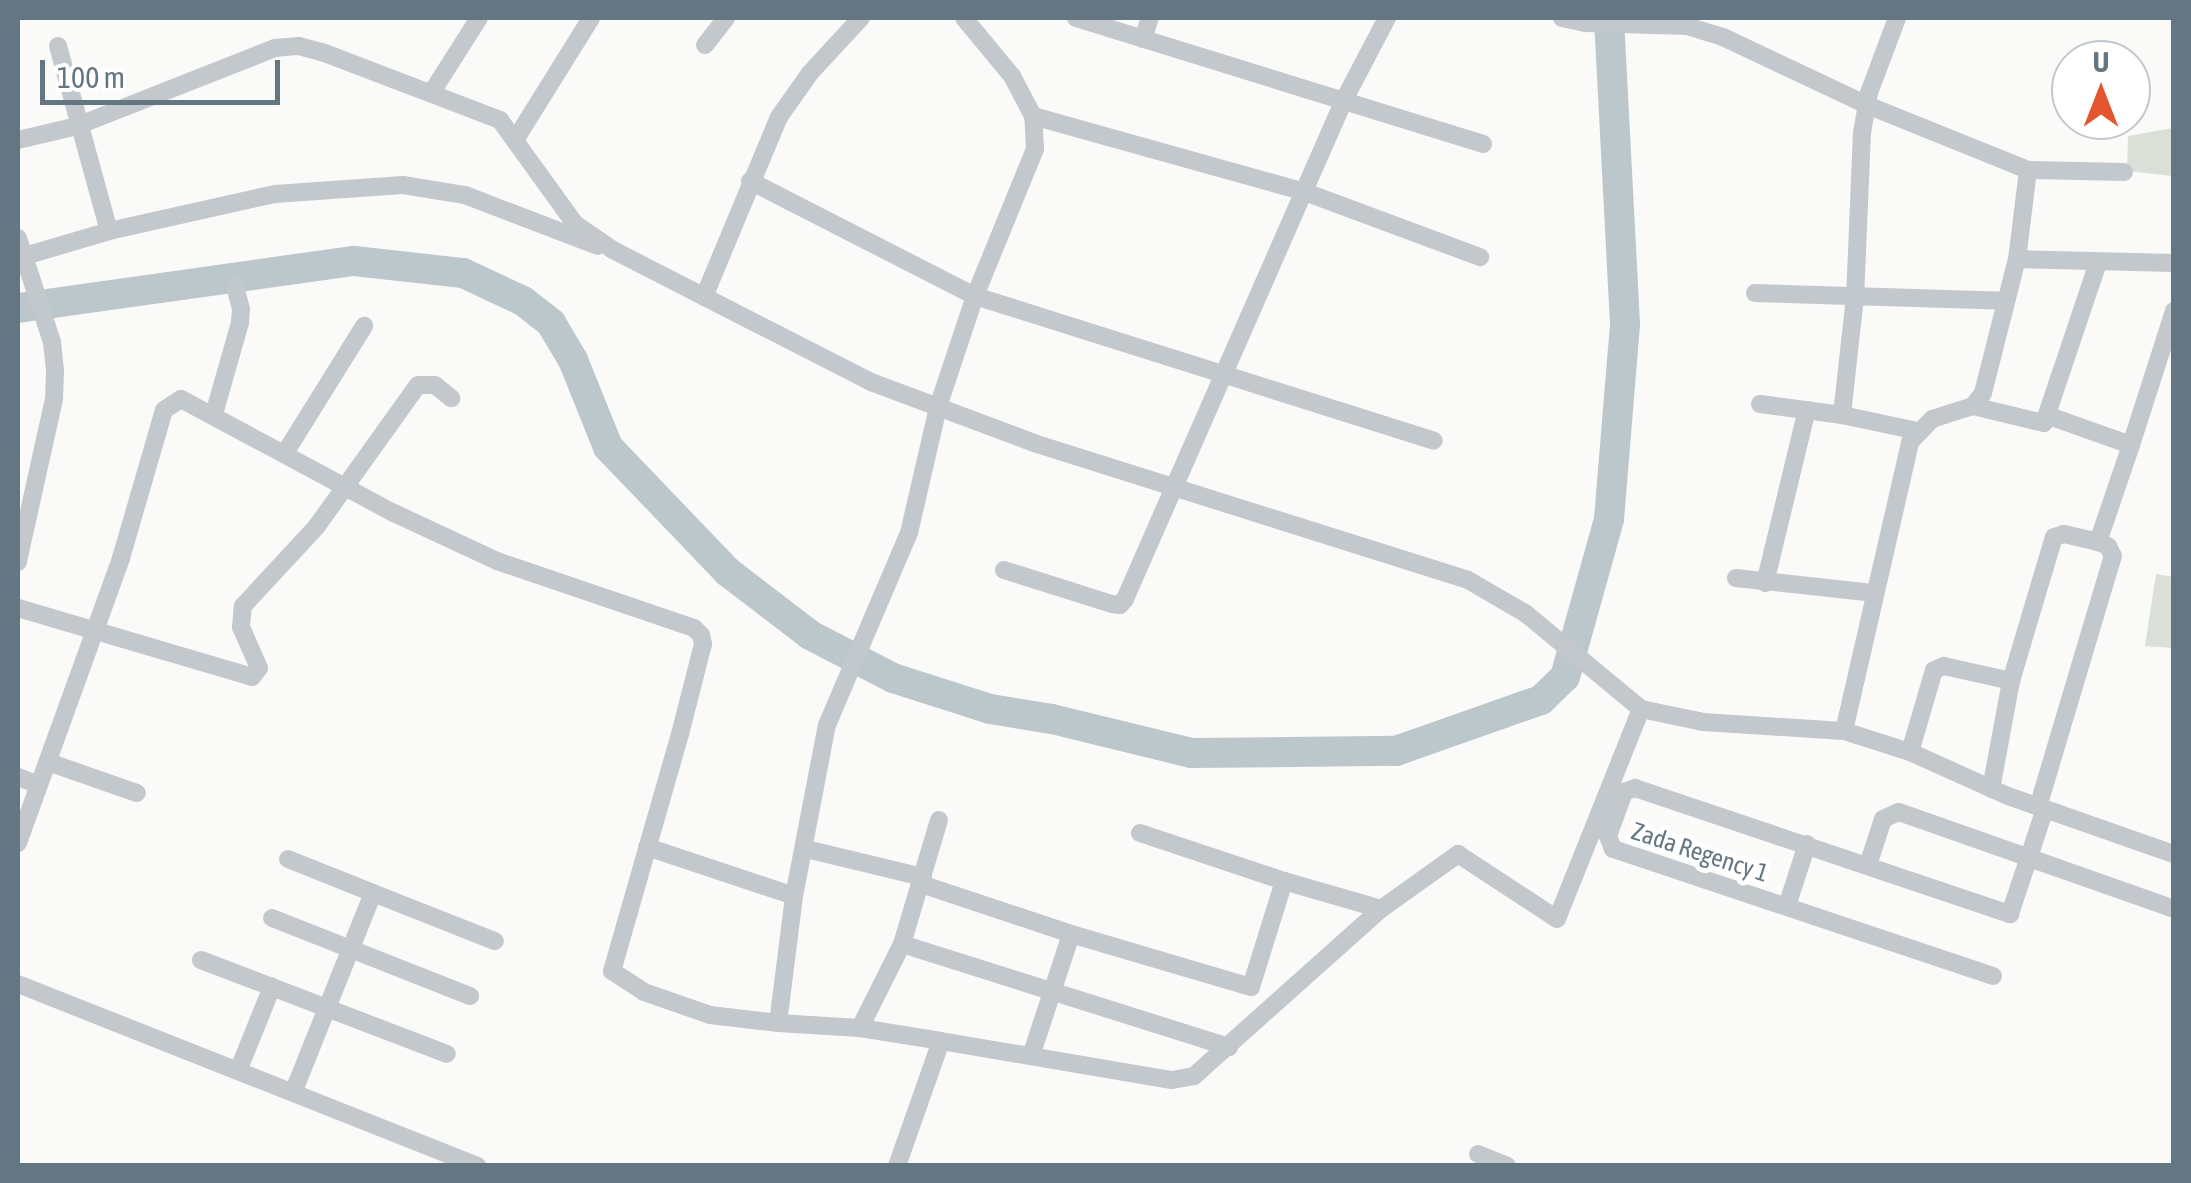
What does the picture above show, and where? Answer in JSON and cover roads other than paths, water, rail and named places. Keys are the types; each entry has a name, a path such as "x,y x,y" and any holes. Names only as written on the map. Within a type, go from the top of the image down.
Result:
{"street":[{"path":"432,92 479,18"},
{"path":"516,138 591,18"},
{"path":"705,45 726,18"},
{"path":"704,297 780,118 810,73 861,18"},
{"path":"778,1022 794,896 827,724 908,533 938,408 975,296 1035,150 1033,116 1012,76 964,18"},
{"path":"1076,18 1482,144"},
{"path":"1143,38 1150,18"},
{"path":"1004,570 1120,605 1225,377 1344,100 1387,18"},
{"path":"1562,18 1585,23 1687,26 2028,170 2124,172"},
{"path":"1842,415 1855,297 1858,175 1867,105 1897,18"},
{"path":"58,46 109,230"},
{"path":"18,140 78,126 274,48 299,46 322,52 500,120 574,224 613,250 871,382 1173,488 1468,580 1525,613 1641,709 1703,722 1844,731 1910,752 1990,789 2174,854"},
{"path":"1033,116 1304,192 1480,257"},
{"path":"1973,406 1991,374 2004,301 2018,259 2028,170"},
{"path":"750,181 975,296 1434,440"},
{"path":"18,562 54,399 55,372 52,342 19,250 276,194 402,185 465,195 587,244 613,250"},
{"path":"2018,259 2174,263"},
{"path":"1844,731 1917,431 1932,419 1973,406 2037,424 2050,416 2098,263"},
{"path":"214,414 240,323 235,286"},
{"path":"1754,293 2004,301"},
{"path":"1990,789 2011,681 2054,537 2064,534 2098,542 2174,311"},
{"path":"285,453 364,326"},
{"path":"18,608 257,674 259,668 241,627 240,612 289,562 418,385 434,385 451,398"},
{"path":"18,842 96,632 164,410 181,399 496,561 694,628 701,635 703,644 680,734 612,971 644,992 710,1016 860,1028 1172,1080 1194,1076 1381,909 1458,854 1557,918 1641,709"},
{"path":"1760,404 1842,415 1917,431"},
{"path":"1765,583 1807,410"},
{"path":"2050,416 2131,444"},
{"name":"Zada Regency 1","path":"1993,976 1613,850 1608,836 1624,792 1635,788 2010,914 2113,556 2108,546 2098,542"},
{"path":"1736,578 1875,592"},
{"path":"1910,752 1934,670 1944,666 2011,681"},
{"path":"48,762 137,793"},
{"path":"18,776 38,785"},
{"path":"1868,865 1883,818 1889,812 2174,909"},
{"path":"860,1028 902,944 939,820"},
{"path":"1140,834 1381,909"},
{"name":"Zada Regency 1","path":"1787,906 1807,844"},
{"path":"648,847 794,896"},
{"path":"806,849 922,880 1072,934 1251,987 1280,1001"},
{"path":"288,859 496,941"},
{"path":"1251,987 1284,881"},
{"path":"294,1093 373,893"},
{"path":"272,918 470,996"},
{"path":"1031,1056 1072,934"},
{"path":"902,944 1229,1047"},
{"path":"202,960 446,1054"},
{"path":"18,984 477,1166"},
{"path":"238,1070 272,986"},
{"path":"897,1166 941,1041"},
{"path":"1478,1154 1508,1166"}],"waterway":[{"path":"18,308 354,261 463,273 523,301 551,323 573,360 608,447 728,572 810,635 893,678 990,709 1052,719 1192,753 1396,751 1541,700 1565,677 1609,519 1625,324 1609,18"}]}
